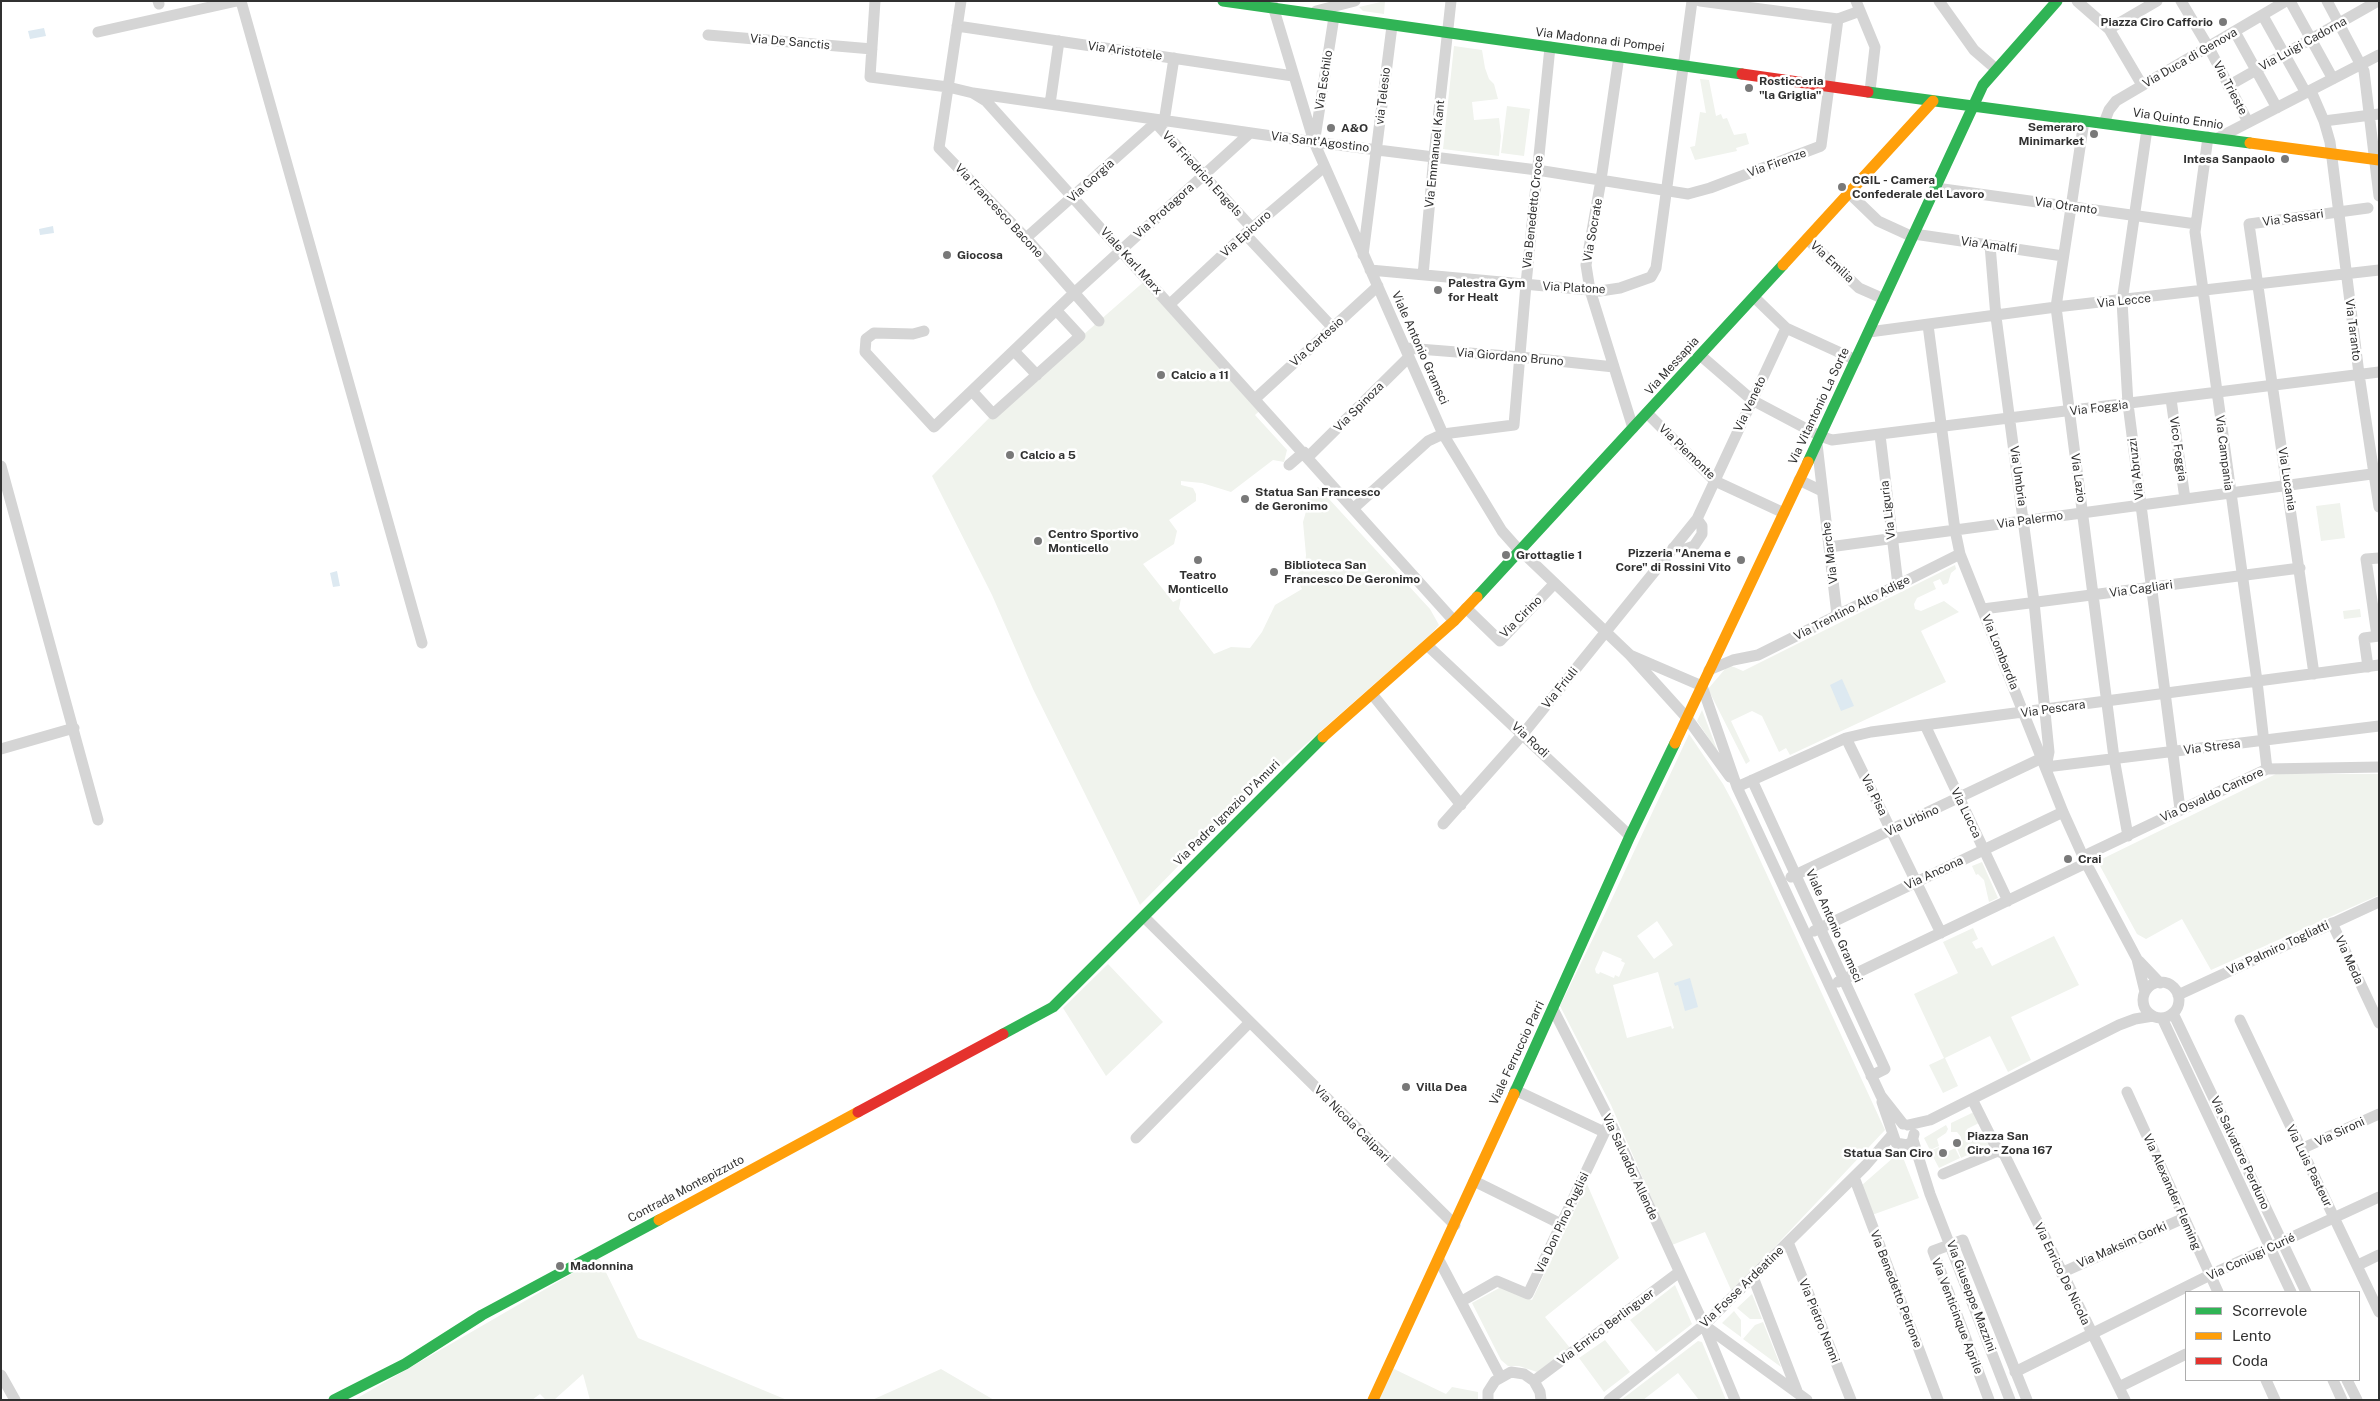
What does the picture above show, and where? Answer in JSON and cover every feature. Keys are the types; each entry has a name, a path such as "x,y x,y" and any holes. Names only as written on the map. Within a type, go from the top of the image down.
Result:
{"street":[{"path":"98,32 237,1"},
{"path":"241,1 422,643"},
{"path":"872,49 875,1"},
{"path":"948,87 961,1"},
{"name":"Via Madonna di Pompei","path":"1223,1 1272,4 1307,13 1392,26 1974,106"},
{"name":"Via Emmanuel Kant","path":"1423,276 1451,1"},
{"name":"Via Platone","path":"1370,270 1590,290 1620,288 1646,280 1654,273 1692,1"},
{"path":"1700,1 1838,19 1858,6 1875,47 1870,91"},
{"path":"1939,1 1974,50 1996,69"},
{"name":"Via Vitantonio La Sorte","path":"1687,718 1983,85 2057,1"},
{"path":"2077,1 2109,29 2142,85"},
{"path":"2109,29 2157,1"},
{"name":"Via Trieste","path":"2181,1 2209,48 2248,122"},
{"name":"Via Duca di Genova","path":"2104,123 2109,110 2116,101 2286,1"},
{"path":"2290,1 2333,79"},
{"path":"2326,1 2364,72 2374,114 2379,196"},
{"name":"Via Luigi Cadorna","path":"2228,86 2378,1"},
{"path":"1307,13 1349,2 1355,20"},
{"name":"Via Eschilo","path":"1314,142 1338,8 1349,2"},
{"name":"Viale Antonio Gramsci","path":"1272,4 1314,142 1362,256 1378,286 1443,434 1502,531 1554,584 1630,655 1687,718 1737,787"},
{"name":"Via Taranto","path":"2263,16 2283,55 2309,92 2324,121 2330,142 2359,374 2376,474 2379,507"},
{"name":"Via Firenze","path":"1667,190 1688,194 1710,188 1821,146 1838,19"},
{"name":"Via Aristotele","path":"957,26 1294,76"},
{"name":"via Telesio","path":"1362,256 1392,26"},
{"path":"2235,32 2277,108"},
{"name":"Via De Sanctis","path":"708,35 872,49"},
{"path":"1050,104 1059,41"},
{"name":"Via Benedetto Croce","path":"1443,434 1514,426 1550,47"},
{"name":"Viale Karl Marx","path":"872,49 870,77 948,87 973,93 986,101 1256,398 1454,621"},
{"path":"2213,138 2309,92 2379,55"},
{"name":"Via Socrate","path":"1619,56 1602,180 1586,265 1590,290 1633,428"},
{"path":"1158,122 1174,58"},
{"name":"Via Francesco Bacone","path":"948,87 939,148 1026,238 1099,321"},
{"name":"Via Sant'Agostino","path":"973,93 1158,122 1434,156 1667,190"},
{"name":"Via Messapia","path":"1428,646 1454,621 1647,413 1933,101"},
{"name":"Via Quinto Ennio","path":"1974,106 2376,159"},
{"path":"2324,121 2374,114"},
{"name":"Via Lazio","path":"2084,120 2056,307 2114,758 2128,836"},
{"name":"Via Friedrich Engels","path":"1158,122 1332,328"},
{"name":"Via Gorgia","path":"1026,238 1158,122"},
{"name":"Via Abruzzi","path":"2147,129 2122,301 2128,404 2180,809"},
{"name":"Via Protagora","path":"924,331 913,334 874,333 866,339 865,352 934,427 1074,293 1250,133"},
{"name":"Via Campania","path":"2213,138 2196,224 2203,292 2257,682 2266,769"},
{"name":"Via Epicuro","path":"1170,304 1249,231 1324,167"},
{"name":"Via Otranto","path":"1936,188 2196,224"},
{"name":"Via Amalfi","path":"1849,193 1878,221 1914,236 2063,256"},
{"name":"Via Sassari","path":"2259,284 2249,224 2368,208"},
{"name":"Via Emilia","path":"1806,239 1860,288 1884,299"},
{"name":"Via Umbria","path":"1990,245 1996,317 2034,602 2049,752 2044,762"},
{"name":"Via Lecce","path":"1869,332 1996,317 2056,307 2203,292 2379,270"},
{"name":"Via Lucania","path":"2259,284 2314,674"},
{"name":"Via Cartesio","path":"1256,398 1378,286"},
{"path":"1754,297 1786,328 1856,360"},
{"path":"972,391 993,414 1080,336 1056,310"},
{"name":"Via Lombardia","path":"1928,325 1955,530 1960,554 2063,812 2085,860 2138,959 2160,982"},
{"name":"Via Veneto","path":"1715,481 1786,328"},
{"path":"1014,351 1037,375"},
{"name":"Via Giordano Bruno","path":"1408,353 1520,357 1614,367"},
{"name":"Via Spinoza","path":"1306,454 1408,353"},
{"path":"1700,355 1752,400 1818,440"},
{"name":"Via Foggia","path":"1818,440 1880,435 2273,387 2379,372"},
{"name":"Vico Foggia","path":"2171,399 2185,499"},
{"name":"Via Piemonte","path":"1647,413 1715,481 1784,513"},
{"path":"1354,508 1428,441 1443,434"},
{"name":"Via Liguria","path":"1880,435 1898,585"},
{"name":"Via Marche","path":"1818,440 1822,491 1837,614"},
{"path":"1289,465 1306,454"},
{"path":"1,466 98,820"},
{"name":"Via Palermo","path":"1829,547 2376,474"},
{"path":"1799,480 1822,491"},
{"name":"Via Friuli","path":"1443,824 1523,734 1697,519 1715,481"},
{"name":"Via Trentino Alto Adige","path":"1710,670 1733,660 1758,655 1960,554"},
{"path":"2373,666 2364,638 2378,636 2366,559 2379,558"},
{"name":"Via Cagliari","path":"1983,609 2300,568"},
{"name":"Via Cirino","path":"1466,608 1500,641 1554,584"},
{"name":"Via Padre Ignazio D'Amuri","path":"1054,1007 1314,745 1428,646"},
{"name":"Via Rodi","path":"1428,646 1630,836"},
{"path":"1721,648 1744,659"},
{"name":"Viale Antonio Gramsci","path":"1630,655 1702,686 1737,787 1871,1076 1903,1135"},
{"name":"Via Pescara","path":"1737,787 1846,738 1871,732 2373,666"},
{"path":"1372,694 1461,804"},
{"name":"Viale Ferruccio Parri","path":"1373,1400 1439,1260 1630,836 1687,718"},
{"name":"Via Lucca","path":"1925,725 1958,799 2008,901"},
{"name":"Via Stresa","path":"2044,762 2172,752 2379,726"},
{"path":"1,749 74,728"},
{"name":"Via Pisa","path":"1846,738 1941,932"},
{"name":"Via Urbino","path":"1781,882 1958,799 2044,762"},
{"name":"Via Osvaldo Cantore","path":"1830,986 2008,901 2180,809 2266,769 2287,767 2379,767"},
{"name":"Viale Antonio Gramsci","path":"1752,780 1885,1070 1871,1076"},
{"name":"Via Ancona","path":"1805,934 2063,812"},
{"name":"Via Palmiro Togliatti","path":"2178,995 2379,902"},
{"name":"Via Nicola Calipari","path":"1144,917 1454,1225"},
{"name":"Via Meda","path":"2332,923 2379,1023"},
{"name":"Via Lombardia","path":"2138,959 2144,997"},
{"path":"1903,1135 2119,1025 2137,1018 2157,1017 2173,1013 2178,1004 2178,995 2173,987 2160,982 2151,985 2144,997 2119,1025"},
{"path":"2144,997 2146,1010 2157,1017"},
{"name":"Contrada Montepizzuto","path":"334,1400 405,1364 482,1316 540,1284 1054,1007"},
{"name":"Via Salvador Allende","path":"1552,1009 1610,1121 1678,1273 1704,1326 1735,1400"},
{"name":"Via Salvatore Perduno","path":"2173,1013 2306,1291"},
{"name":"Via Salvatore Perduno","path":"2157,1017 2291,1291"},
{"name":"Via Luis Pasteur","path":"2240,1020 2379,1312"},
{"path":"1136,1138 1250,1022"},
{"path":"1515,1090 1604,1132"},
{"name":"Via Alexander Fleming","path":"2127,1092 2218,1291"},
{"name":"Via Enrico De Nicola","path":"1972,1099 1998,1150 2004,1154 2125,1400"},
{"name":"Via Sironi","path":"2301,1149 2379,1114"},
{"name":"Via Don Pino Puglisi","path":"1462,1301 1498,1281 1528,1294 1610,1121"},
{"name":"Via Fosse Ardeatine","path":"1609,1400 1704,1326 1866,1165 1903,1135"},
{"name":"Via Giuseppe Mazzini","path":"1903,1135 1951,1244 2010,1400"},
{"path":"1944,1174 1998,1150"},
{"name":"Via Benedetto Petrone","path":"1854,1177 1938,1400"},
{"path":"1474,1181 1561,1224"},
{"name":"Via Coniugi Curié","path":"2016,1372 2210,1275 2379,1197"},
{"name":"Via Maksim Gorki","path":"2061,1273 2184,1218"},
{"path":"1951,1244 1963,1240 2027,1400"},
{"name":"Via Pietro Nenni","path":"1788,1242 1851,1400"},
{"name":"Via Venticinque Aprile","path":"1951,1244 1933,1251 1989,1400"},
{"path":"2358,1265 2379,1255"},
{"path":"1439,1260 1500,1376"},
{"name":"Via Enrico Berlinguer","path":"1534,1381 1678,1273"},
{"path":"1753,1276 1797,1391"},
{"path":"1704,1326 1807,1400"},
{"path":"2119,1387 2185,1354"},
{"path":"1488,1400 1491,1386 1500,1376 1518,1372 1534,1381 1540,1392 1541,1400"},
{"path":"1,1375 15,1400"},
{"path":"2266,1381 2275,1400"},
{"path":"2333,1381 2342,1400"},
{"path":"2348,1381 2357,1400"}],"shaded area":[{"path":"1385,1 1384,14 1363,11 1359,7"},
{"path":"44,28 46,36 30,39 28,31"},
{"path":"1454,46 1482,50 1485,68 1489,79 1494,84 1498,99 1472,102 1474,120 1499,118 1501,136 1499,156 1443,149"},
{"path":"1700,79 1709,80 1716,116 1721,114 1723,119 1727,118 1734,135 1746,133 1749,144 1736,148 1737,151 1695,160 1690,147 1695,146 1700,112 1706,113"},
{"path":"1507,106 1530,109 1524,156 1501,153"},
{"path":"53,226 54,233 40,235 39,229"},
{"name":"Centro Sportivo Monticello","path":"1147,279 1264,407 1255,415 1287,450 1284,462 1273,460 1231,492 1202,483 1181,481 1181,485 1193,488 1196,494 1196,501 1169,520 1177,531 1174,544 1143,564 1173,602 1181,598 1179,609 1214,654 1231,647 1250,648 1262,632 1275,605 1302,589 1295,577 1305,565 1303,522 1311,494 1318,487 1430,609 1439,625 1246,797 1140,905 1033,689 992,595 932,476 993,414"},
{"path":"2340,503 2345,538 2321,541 2316,506"},
{"path":"1955,565 1956,569 1951,573 1948,583 1943,585 1940,579 1933,582 1936,589 1917,598 1914,604 1915,609 1921,611 1944,601 1959,612 1921,631 1946,682 1790,755 1786,748 1779,752 1762,716 1752,711 1731,721 1750,761 1746,764 1708,689 1725,669 1729,666 1743,671"},
{"path":"337,571 340,586 333,587 330,573"},
{"path":"2360,609 2361,617 2344,619 2343,611"},
{"path":"1842,679 1854,706 1841,711 1830,685"},
{"path":"1702,710 1718,752 1697,721"},
{"path":"1689,734 1723,784 1737,810 1885,1130 1732,1292 1705,1232 1672,1245 1611,1105 1560,1006","holes":["1657,921 1673,945 1654,959 1637,936","1603,951 1622,959 1621,961 1625,963 1619,977 1615,975 1614,978 1600,972 1599,974 1596,973 1595,969","1658,972 1674,1028 1672,1029 1671,1026 1627,1038 1613,985"]},
{"path":"2276,774 2379,774 2379,895 2211,970 2182,919 2146,939 2137,934 2100,866 2102,859"},
{"path":"1982,862 1998,898 1989,902 1984,880 1978,874 1976,875 1972,866"},
{"path":"1973,928 1978,939 1972,942 1976,949 1982,947 1992,966 2054,936 2079,985 2011,1017 2031,1060 2008,1072 1990,1036 1945,1058 1958,1086 1943,1093 1929,1065 1944,1058 1914,994 1958,973 1943,942"},
{"path":"1108,964 1163,1022 1106,1076 1063,1008"},
{"path":"1690,978 1698,1007 1685,1011 1678,985 1675,986 1674,983"},
{"path":"1974,1112 1979,1123 1967,1129 1971,1141 1986,1136 1990,1145 1961,1158 1957,1148 1961,1143 1961,1137 1957,1132 1951,1132 1951,1123"},
{"path":"1946,1125 1948,1129 1946,1133 1937,1139 1939,1146 1930,1150 1924,1138"},
{"name":"Piazza San Ciro - Zona 167","path":"1939,1147 1939,1155 1946,1158 1949,1151 1955,1148 1960,1158 1939,1168 1930,1151"},
{"path":"1900,1156 1904,1160 1919,1198 1872,1215 1862,1185 1894,1157"},
{"path":"1587,1184 1619,1258 1545,1317 1570,1348 1537,1372 1519,1366 1508,1366 1501,1360 1472,1303 1501,1287 1532,1300"},
{"path":"599,1258 638,1338 787,1400 590,1400 583,1374 554,1400 546,1400 540,1394 532,1400 354,1400"},
{"path":"1675,1285 1692,1324 1656,1352 1630,1320"},
{"path":"1752,1294 1762,1319 1750,1319 1737,1308"},
{"path":"1734,1311 1741,1320 1741,1337 1722,1323"},
{"path":"1763,1322 1781,1367 1743,1339 1755,1325"},
{"path":"1605,1340 1630,1372 1604,1392 1579,1358"},
{"path":"1698,1341 1702,1342 1726,1400 1699,1400 1678,1373 1643,1400 1621,1400"},
{"path":"1392,1368 1446,1394 1452,1387 1478,1392 1478,1400 1379,1400"},
{"path":"941,1369 994,1400 872,1400"}],"traffic: fast":[{"path":"1223,1 1742,74"},
{"path":"1808,462 1983,85 2057,1"},
{"path":"1868,92 2250,143"},
{"path":"1477,597 1783,265"},
{"path":"1003,1034 1053,1007 1323,737"},
{"path":"1514,1094 1630,836 1675,743"},
{"path":"334,1400 405,1364 482,1315 659,1220"}],"traffic: slow":[{"path":"1783,265 1933,101"},
{"path":"2250,143 2379,160"},
{"path":"1675,743 1808,462"},
{"path":"1323,737 1454,621 1477,597"},
{"path":"1373,1400 1514,1094"},
{"path":"659,1220 858,1112"}],"traffic: jam":[{"path":"1742,74 1868,92"},
{"path":"858,1112 1003,1034"}],"place":[{"name":"Piazza Ciro Cafforio","path":"2223,22"},
{"name":"Rosticceria \"la Griglia\"","path":"1749,88"},
{"name":"A&O","path":"1331,128"},
{"name":"Semeraro Minimarket","path":"2094,134"},
{"name":"Intesa Sanpaolo","path":"2285,159"},
{"name":"CGIL - Camera Confederale del Lavoro","path":"1842,187"},
{"name":"Giocosa","path":"947,255"},
{"name":"Palestra Gym for Healt","path":"1438,290"},
{"name":"Calcio a 11","path":"1161,375"},
{"name":"Calcio a 5","path":"1010,455"},
{"name":"Statua San Francesco de Geronimo","path":"1245,499"},
{"name":"Centro Sportivo Monticello","path":"1038,541"},
{"name":"Grottaglie 1","path":"1506,555"},
{"name":"Teatro Monticello","path":"1198,560"},
{"name":"Pizzeria \"Anema e Core\" di Rossini Vito","path":"1741,560"},
{"name":"Biblioteca San Francesco De Geronimo","path":"1274,572"},
{"name":"Crai","path":"2068,859"},
{"name":"Villa Dea","path":"1406,1087"},
{"name":"Piazza San Ciro - Zona 167","path":"1957,1143"},
{"name":"Statua San Ciro","path":"1943,1153"},
{"name":"Madonnina","path":"560,1266"}]}
